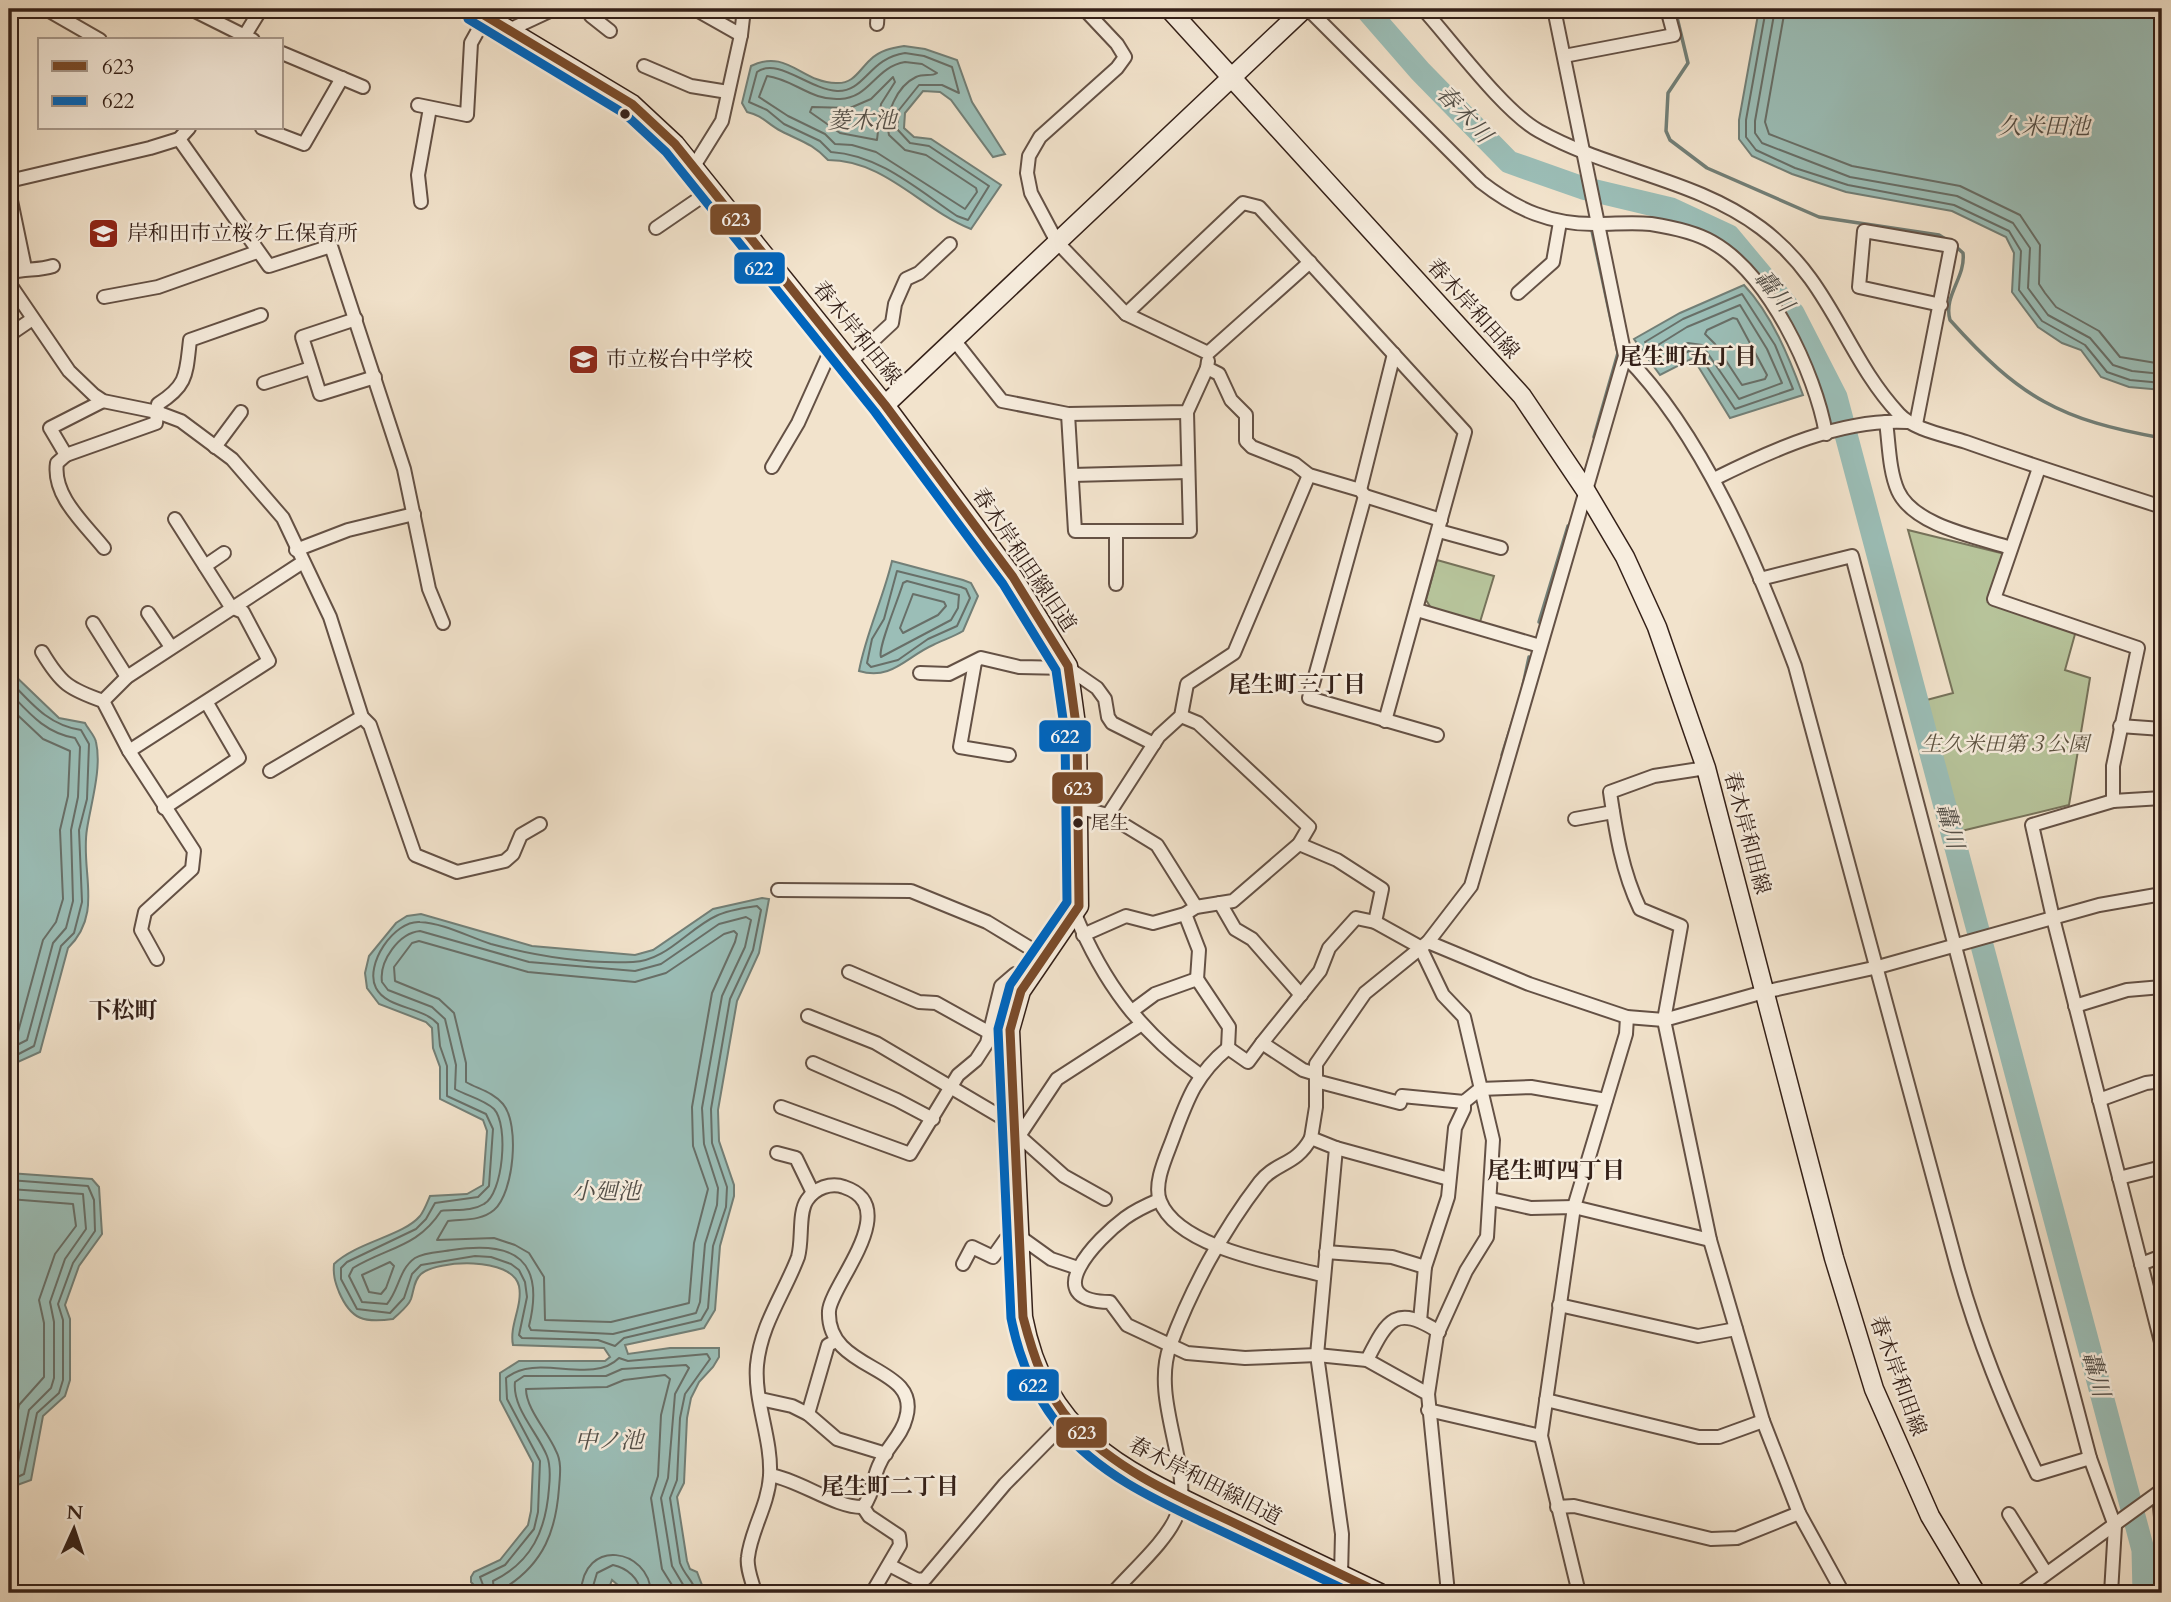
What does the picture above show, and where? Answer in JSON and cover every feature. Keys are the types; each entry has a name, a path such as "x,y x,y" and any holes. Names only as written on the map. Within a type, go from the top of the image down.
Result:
{"main road":[{"path":"1169,9 1231,78 1306,9"},
{"name":"春木岸和田線","path":"480,12 632,104 654,122 713,189 885,405 1231,78 1522,396 1587,491 1625,557 1657,627 1706,768 1834,1258 1874,1389 1930,1516 1976,1593"},
{"name":"春木岸和田線旧道","path":"885,405 1013,577 1068,668 1077,732 1080,808 1079,906 1021,991 1010,1030 1026,1333 1043,1380 1068,1420 1121,1467 1380,1593"}],"street":[{"path":"46,9 97,38"},
{"path":"191,9 244,38"},
{"path":"246,38 261,9"},
{"path":"509,30 554,9"},
{"path":"590,9 591,16 610,31"},
{"path":"695,9 741,35"},
{"path":"694,166 722,121 744,9"},
{"path":"877,24 878,9"},
{"path":"1084,9 1117,44 1125,57 1118,68 1040,137 1029,156 1027,173 1031,193 1057,242 1126,314 1208,353"},
{"path":"1306,9 1481,182 1506,201 1534,216 1560,222 1629,222 1655,225 1710,241 1733,257 1776,311 1800,354 1821,406 1826,434"},
{"path":"1423,9 1512,109 1538,131 1583,153 1721,201 1762,229 1806,270 1832,308 1874,382 1912,423"},
{"path":"1113,1593 1172,1525 1182,1498 1164,1391 1170,1347 1216,1247 1262,1179 1303,1154 1311,1138 1316,1064 1365,993 1424,944 1471,886 1625,356 1554,9"},
{"path":"1564,57 1674,35 1667,9"},
{"path":"421,202 418,175 424,107 467,115 471,43 480,12"},
{"path":"284,54 363,87"},
{"path":"644,66 691,86 728,92"},
{"path":"267,130 304,144 342,78"},
{"path":"9,181 179,139 187,130"},
{"path":"179,139 269,266 331,246 374,377 414,514 429,589 443,623"},
{"path":"656,228 713,189"},
{"path":"9,191 26,268"},
{"path":"1126,314 1243,203 1259,206 1465,432 1385,721"},
{"path":"1518,293 1553,262 1560,222"},
{"path":"1912,423 1941,305 1951,246 1864,231 1859,287 1941,305"},
{"path":"850,362 892,323 895,304 906,279 919,273 950,244"},
{"path":"104,297 158,287 257,251"},
{"path":"1068,414 1075,531 1190,531 1187,412 1207,368 1208,353 1310,261"},
{"path":"9,273 26,268 35,272 53,266"},
{"path":"9,283 31,320 69,371 103,401 157,412 181,422 232,459 283,518 330,617 362,717 370,725 415,855 457,872 505,861 513,854 521,835 540,824"},
{"path":"104,548 60,491 55,475 57,463 66,455 156,423 158,404 178,391 186,375 190,340 261,316"},
{"path":"356,319 302,337 311,368 320,394 374,377"},
{"path":"9,335 31,320"},
{"path":"954,340 1002,401 1068,414 1187,412"},
{"path":"772,467 798,423 834,343"},
{"path":"1394,354 1362,493 1309,698 1437,735"},
{"path":"1625,356 1644,375 1714,480 1760,579 1795,666 1975,1328 2005,1405 2037,1474 2090,1458"},
{"path":"264,383 311,368"},
{"path":"1207,368 1219,374 1231,400 1246,415 1246,441 1252,447 1295,464 1308,475 1362,493 1501,548"},
{"path":"66,455 50,428 103,401"},
{"path":"215,447 241,412"},
{"path":"1886,422 1897,490 1908,508 1921,518 2011,548"},
{"path":"1714,480 1746,463 1826,434 1854,426 1886,422 1912,423 2039,468 2162,507"},
{"path":"2039,468 1993,599 2138,648 2113,766 2113,800"},
{"path":"1072,475 1188,472"},
{"path":"1108,815 1154,744 1181,716 1187,684 1234,653 1308,475"},
{"path":"296,550 348,530 414,514"},
{"path":"129,751 269,661 243,612 231,607 175,519"},
{"path":"1116,533 1116,583"},
{"path":"205,566 224,553"},
{"path":"1760,579 1852,556 1959,944 2090,1458 2117,1524 2111,1593"},
{"path":"103,701 127,677 303,562"},
{"path":"1417,610 1540,646"},
{"path":"148,613 171,648"},
{"path":"93,623 127,677"},
{"path":"42,652 58,679 72,690 103,701 129,751 194,851 192,869 145,912 141,930 157,959"},
{"path":"920,673 948,674 981,659 1019,667 1068,668 1097,688 1105,699 1108,718 1112,723 1154,744"},
{"path":"975,662 960,747 1009,755"},
{"path":"164,807 239,758 207,703"},
{"path":"1083,935 1126,916 1153,923 1244,893 1299,844 1309,827 1198,723 1181,716"},
{"path":"270,771 362,717"},
{"path":"2120,726 2162,729"},
{"path":"1706,768 1654,776 1610,792 1613,812 1622,862 1640,909 1681,926 1664,1020 1710,1240 1763,1421 1799,1513 1843,1593"},
{"path":"2162,798 2113,800 2032,825 2053,918 2162,1346"},
{"path":"1080,808 1108,815 1157,845 1190,910 1199,950 1197,978 1229,1027 1228,1048 1199,1075 1160,1176 1159,1200 1171,1216 1190,1232 1216,1247 1322,1275"},
{"path":"1575,819 1613,812"},
{"path":"1299,844 1337,860 1382,889 1375,922"},
{"path":"778,890 911,891 988,922 1044,956"},
{"path":"1228,1048 1248,1062 1320,971 1329,947 1356,918 1375,922 1424,944 1529,984 1627,1017 1664,1020 1764,992 1878,967 2133,897 2162,894"},
{"path":"1220,903 1235,929 1252,939 1301,995"},
{"path":"1074,914 1108,983 1171,1055 1199,1075"},
{"path":"1424,944 1443,995 1464,1017 1493,1140 1487,1237 1466,1271 1438,1332 1428,1394 1448,1593"},
{"path":"849,972 919,1002 936,1003 990,1033"},
{"path":"781,1107 910,1154 953,1087 957,1075 976,1060 990,1033 1001,986 1015,974 1031,974"},
{"path":"1132,1011 1155,993 1197,978"},
{"path":"2075,1006 2127,990 2162,988"},
{"path":"808,1016 876,1043 953,1087 1015,1133 1064,1176 1105,1199"},
{"path":"1579,1593 1541,1436 1574,1207 1626,1034 1627,1017"},
{"path":"1015,1133 1057,1079 1142,1024"},
{"path":"1262,1043 1316,1078 1400,1103 1402,1097 1464,1102 1480,1088 1531,1087 1606,1100"},
{"path":"813,1063 933,1119"},
{"path":"2099,1100 2146,1083 2162,1081"},
{"path":"1420,1321 1424,1267 1448,1198 1455,1128 1464,1109 1464,1102"},
{"path":"1311,1138 1336,1148 1449,1180"},
{"path":"1330,1593 1340,1574 1342,1534 1317,1355 1322,1275 1336,1148"},
{"path":"777,1153 796,1158 813,1193"},
{"path":"2119,1178 2162,1167"},
{"path":"755,1593 747,1559 764,1510 770,1475 757,1366 761,1342 770,1313 797,1257 804,1203 813,1193 828,1185 843,1186 855,1192 862,1200 866,1213 857,1257 832,1300 829,1312 836,1341 848,1354 891,1378 903,1391 908,1404 906,1417 878,1466 871,1498 863,1507 853,1507 798,1481 770,1475"},
{"path":"1491,1199 1531,1208 1574,1207 1710,1240"},
{"path":"1159,1200 1122,1220 1078,1268 1074,1286 1079,1296 1091,1302 1110,1302 1127,1325 1187,1353 1245,1359 1317,1355 1367,1360 1428,1394"},
{"path":"963,1264 971,1247 993,1257 1005,1240 1019,1233 1051,1259 1078,1268"},
{"path":"1326,1252 1392,1257 1424,1267"},
{"path":"2141,1264 2162,1256"},
{"path":"1559,1305 1698,1336 1736,1329"},
{"path":"1367,1360 1391,1319 1406,1317 1420,1321 1438,1332"},
{"path":"808,1414 828,1345 836,1341"},
{"path":"760,1399 777,1401 808,1414 837,1439 886,1454"},
{"path":"1546,1400 1699,1437 1719,1437 1763,1421"},
{"path":"1428,1410 1541,1436"},
{"path":"891,1566 918,1580 925,1579 1004,1484 1068,1420"},
{"path":"2020,1593 2160,1492"},
{"path":"2160,1492 2162,1529"},
{"path":"1557,1507 1574,1506 1711,1539 1737,1538 1799,1513"},
{"path":"863,1507 869,1516 899,1536 900,1545 891,1566 872,1593"},
{"path":"2009,1514 2046,1573"}],"green space":[{"name":"生久米田第３公園","path":"1908,530 2009,555 1988,602 2077,627 2065,670 2090,678 2069,805 1953,833 1919,702 1953,693"},
{"path":"1437,560 1494,576 1480,622 1431,608 1426,600"}],"water":[{"name":"久米田池","path":"1759,9 2162,9 2162,390 2129,387 2101,377 2081,350 2062,343 2038,327 2012,292 2014,253 2006,237 1952,211 1846,192 1792,174 1752,156 1739,139 1739,120"},
{"name":"菱木池","path":"904,46 925,49 957,60 972,102 1005,154 993,157 951,100 940,92 923,91 905,113 904,128 914,137 931,139 1001,185 971,229 867,168 828,160 811,146 747,112 742,103 751,66 775,61 785,63 824,82 842,83 856,76 878,54"},
{"path":"1744,285 1771,323 1786,351 1803,395 1730,418 1693,358 1660,375 1634,339 1680,313"},
{"path":"892,561 971,583 978,596 963,631 889,670 880,673 859,671 866,643"},
{"path":"9,670 59,718 85,723 95,740 98,763 87,829 88,906 85,921 79,935 68,948 40,1052 9,1066"},
{"name":"小廻池","path":"762,898 769,899 759,953 737,1001 718,1110 719,1141 734,1185 734,1196 720,1246 715,1310 704,1328 625,1345 628,1354 670,1348 719,1348 719,1357 699,1382 691,1398 687,1418 684,1483 677,1497 687,1561 690,1569 697,1572 705,1593 627,1593 612,1580 607,1593 481,1593 471,1582 474,1572 500,1560 528,1525 531,1511 533,1463 500,1400 500,1373 519,1361 605,1361 610,1357 604,1348 513,1345 519,1286 513,1276 489,1265 457,1264 430,1269 421,1274 410,1302 393,1319 366,1320 348,1309 335,1282 334,1264 355,1250 412,1223 421,1214 430,1196 467,1194 483,1185 487,1131 483,1120 440,1099 440,1067 433,1048 432,1028 426,1022 379,1004 367,988 365,973 369,956 396,923 407,916 421,914 532,946 635,955 653,950 713,909"},
{"path":"9,1173 92,1179 99,1187 102,1234 79,1266 65,1305 70,1319 70,1380 65,1396 43,1416 31,1480 9,1488"}],"waterway":[{"name":"轟川","path":"1366,9 1420,71 1509,162 1583,188 1671,209 1729,236 1793,313 1836,397 2143,1550 2144,1593"},
{"path":"1675,9 1688,63 1668,93 1666,131 1670,140 1707,168 1819,217 1939,235 1947,240"},
{"path":"1592,231 1618,353 1594,437"},
{"path":"1953,244 1963,253 1963,262 1950,303 1950,320 1998,369 2044,402 2069,413 2096,423 2162,438"},
{"path":"1539,622 1568,526"},
{"path":"1522,690 1529,657"},
{"path":"1502,755 1515,714"}],"transit line":[{"name":"623","path":"474,9 632,104 675,144 885,405 1013,577 1068,666 1077,732 1079,906 1021,991 1010,1030 1023,1317 1031,1345 1054,1399 1072,1423 1107,1454 1167,1491 1380,1593"},
{"name":"622","path":"468,19 625,114 666,152 875,412 1003,584 1056,670 1065,733 1067,902 1010,985 998,1029 1011,1318 1018,1348 1035,1390 1051,1416 1077,1445 1113,1474 1196,1519 1352,1593"}],"place":[{"name":"岸和田市立桜ケ丘保育所","path":"104,233"},
{"name":"市立桜台中学校","path":"583,359"},
{"name":"尾生","path":"1078,823"}],"district":[{"name":"尾生町五丁目","path":"1688,356"},
{"name":"尾生町三丁目","path":"1297,684"},
{"name":"下松町","path":"123,1010"},
{"name":"尾生町四丁目","path":"1556,1170"},
{"name":"尾生町二丁目","path":"890,1486"}],"water label":[{"name":"春木川","path":"1464,114"},
{"name":"中ノ池","path":"609,1440"}]}
